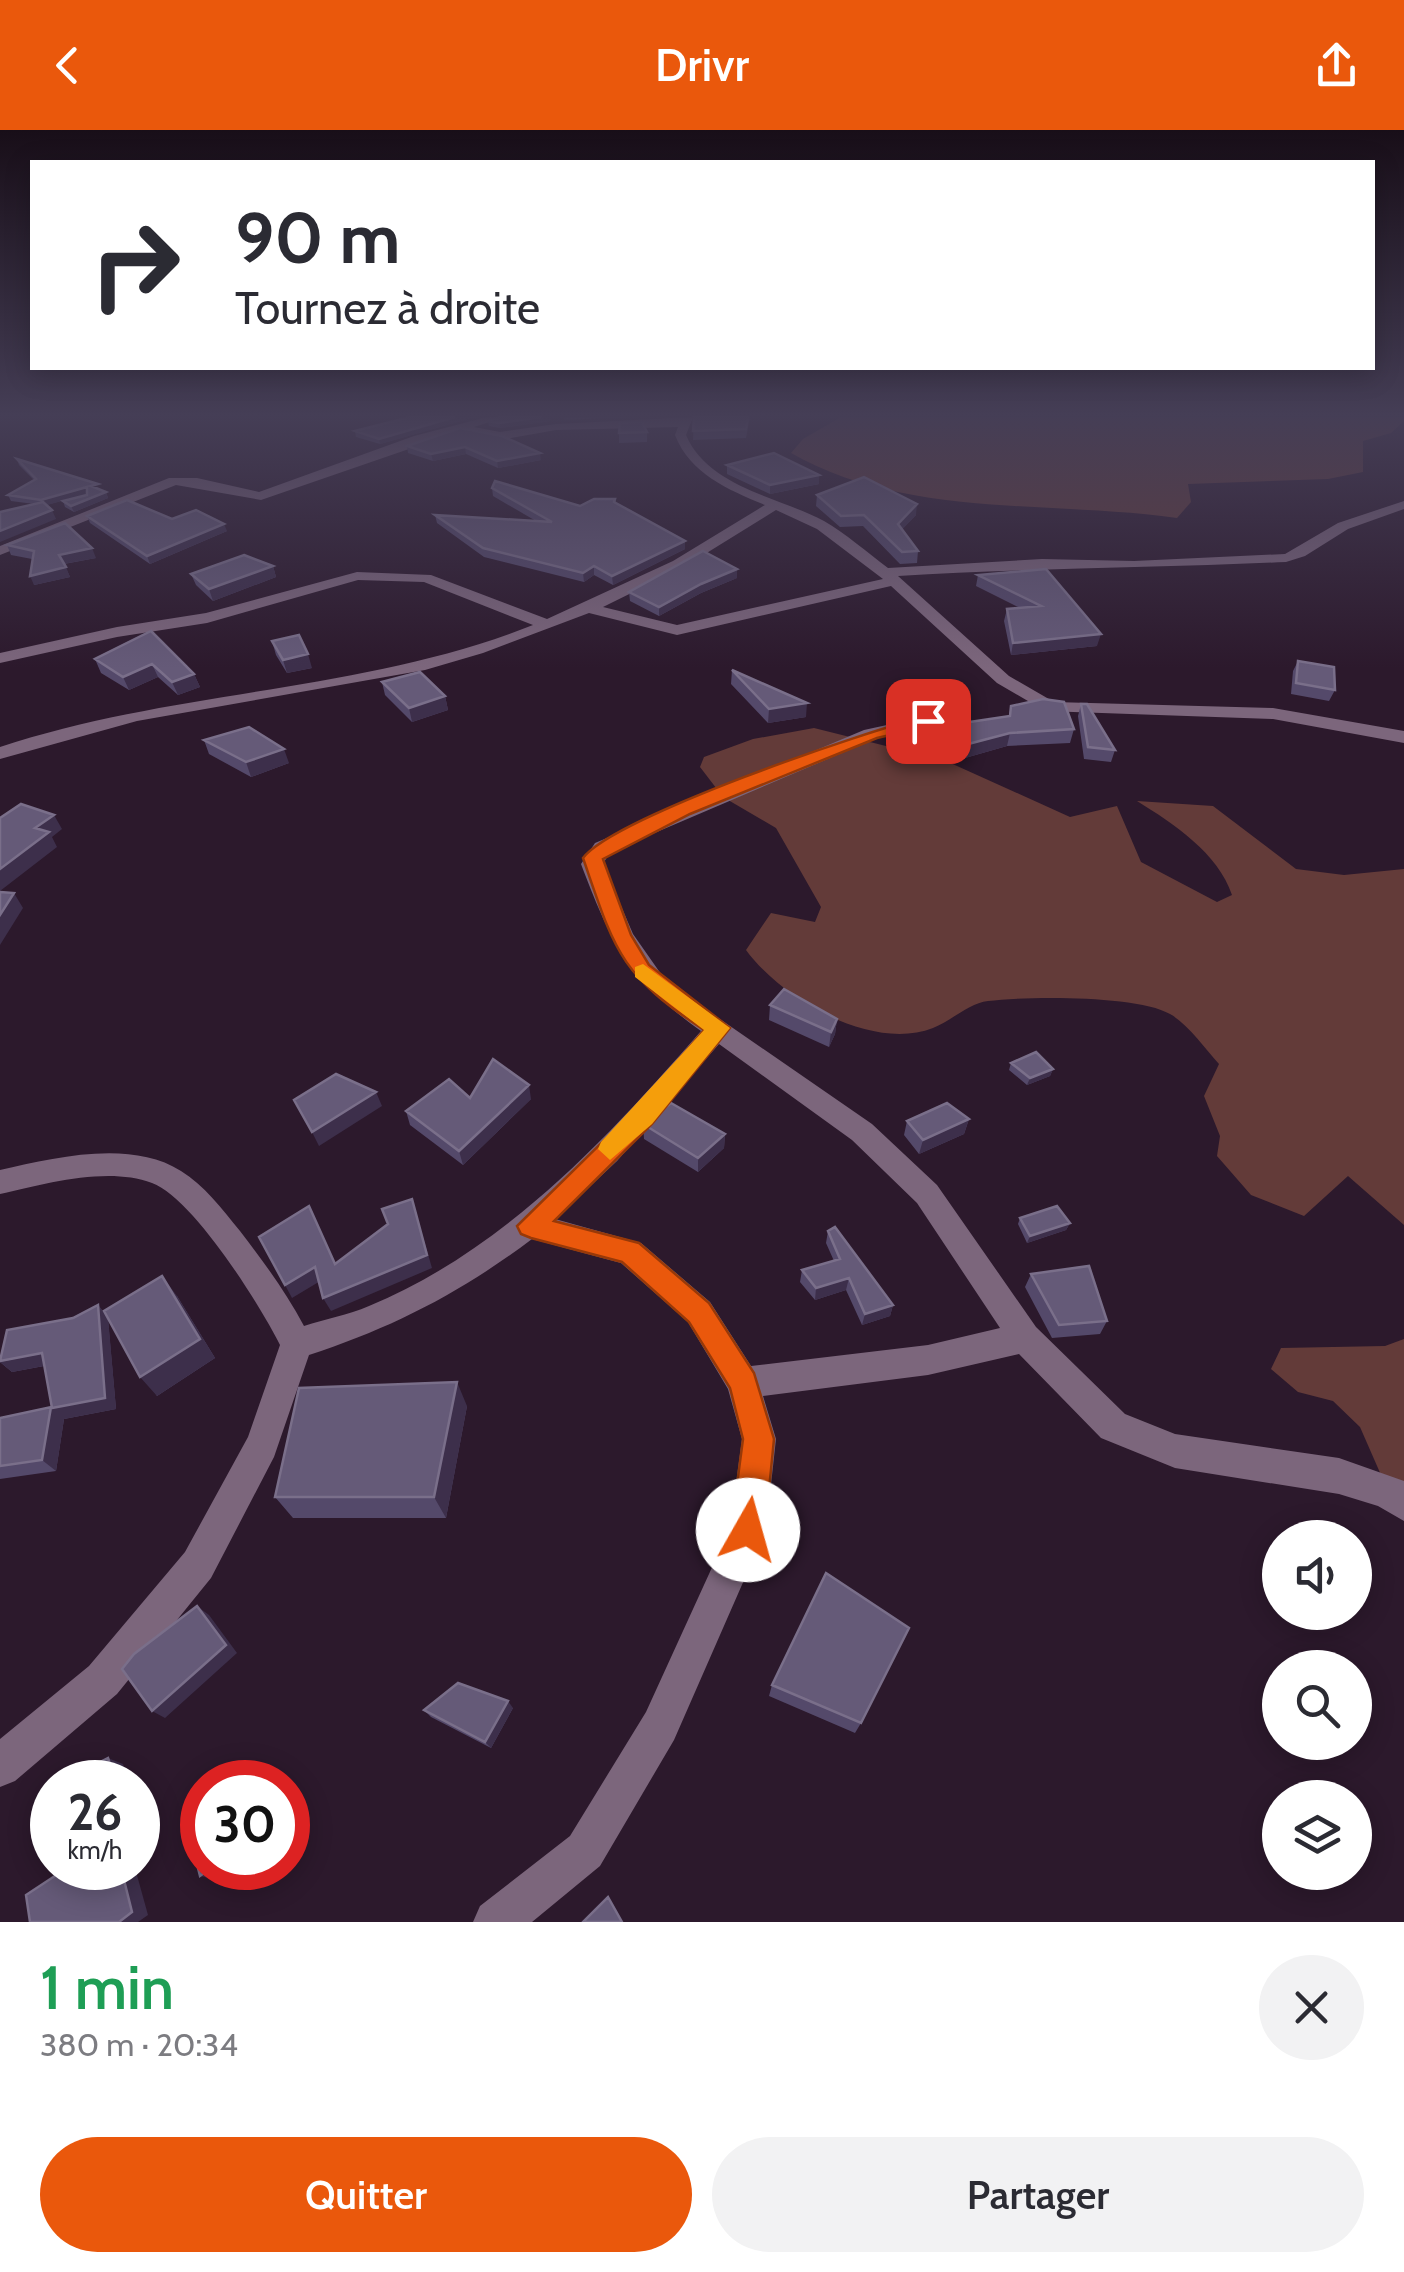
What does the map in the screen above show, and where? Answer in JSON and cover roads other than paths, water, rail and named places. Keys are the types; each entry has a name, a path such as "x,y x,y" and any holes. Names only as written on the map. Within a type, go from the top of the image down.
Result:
{"street":[{"path":"0,551 125,501"},
{"path":"762,501 821,524 996,677 1051,707 1250,711 1330,719 1404,737"},
{"path":"0,753 60,730 156,710 412,668 548,625 696,558 772,506"},
{"path":"592,608 676,630 886,578 1042,563 1286,558 1306,552 1330,532 1359,519 1404,506"},
{"path":"0,658 207,618 357,576 426,578 548,625"},
{"path":"928,721 871,734 602,848 593,858 620,935 641,970 666,994 862,1132 928,1194 1025,1338 1114,1426 1174,1450 1338,1476 1388,1491 1404,1503"},
{"path":"296,1344 382,1316 452,1278 531,1226 644,1117 718,1028"},
{"path":"0,1182 53,1169 116,1168 166,1176 208,1215 284,1315 296,1344 262,1445 198,1565 103,1680 0,1766"},
{"path":"496,1922 584,1851 660,1726 748,1530 759,1439 743,1383 699,1312 630,1252 531,1226"},
{"path":"743,1383 928,1360 1025,1338"}]}
